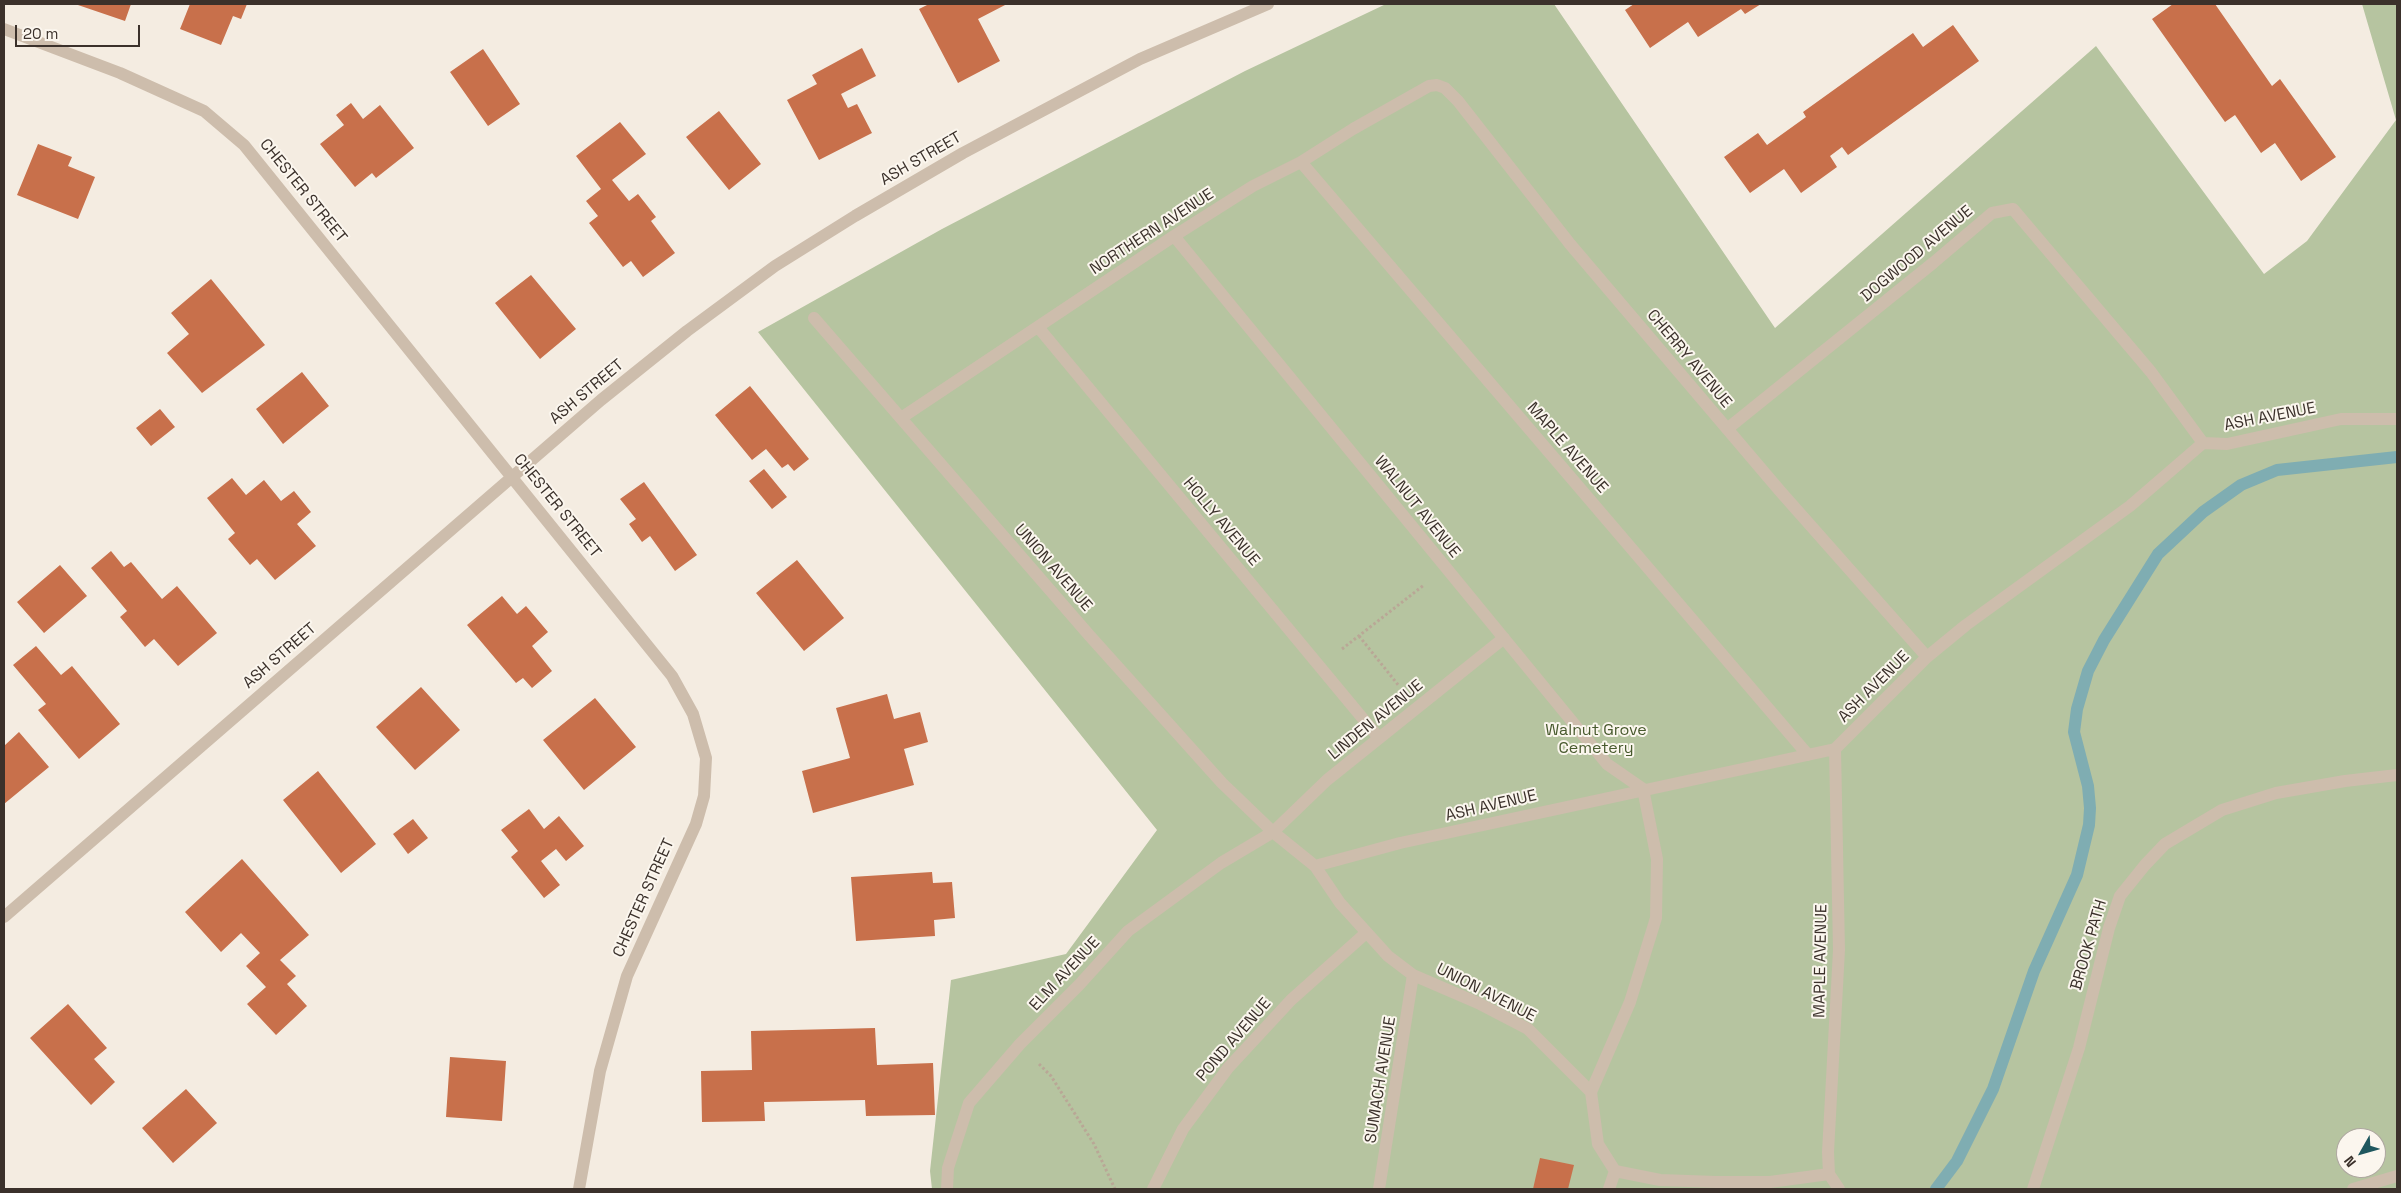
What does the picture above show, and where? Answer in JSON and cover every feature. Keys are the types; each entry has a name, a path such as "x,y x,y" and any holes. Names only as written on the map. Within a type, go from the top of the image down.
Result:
{"street":[{"name":"ASH STREET","path":"4,916 601,400 687,331 775,266 847,221 964,153 1140,59 1268,4"},
{"name":"CHESTER STREET","path":"4,29 120,73 204,111 244,145 672,676 693,714 706,758 704,796 696,824 627,976 600,1071 579,1189"},
{"name":"CHERRY AVENUE","path":"1429,86 1437,85 1444,88 1458,101 1570,244 1727,429 1927,657"},
{"name":"NORTHERN AVENUE","path":"901,418 1174,236 1253,186 1301,162 1353,129 1429,86"},
{"name":"MAPLE AVENUE","path":"1301,162 1808,755"},
{"name":"DOGWOOD AVENUE","path":"1727,429 1933,263 1992,212 2012,209 2151,372 2203,443"},
{"name":"WALNUT AVENUE","path":"1174,236 1607,764 1643,789"},
{"name":"UNION AVENUE","path":"814,318 1195,754 1273,832 1315,866 1340,903 1388,956 1414,975 1478,1003 1528,1029 1591,1092"},
{"name":"HOLLY AVENUE","path":"1038,327 1379,738"},
{"name":"ASH AVENUE","path":"1315,866 1400,844 1643,789 1835,749 1927,657 1974,620 2130,506 2203,443 2227,444 2341,419 2397,419"},
{"name":"LINDEN AVENUE","path":"1273,832 1327,780 1504,638"},
{"name":"MAPLE AVENUE","path":"1829,1174 1840,950 1835,749"},
{"name":"BROOK PATH","path":"2033,1189 2079,1048 2109,928 2120,896 2145,865 2165,844 2222,810 2276,793 2345,781 2397,775"},
{"path":"1643,789 1657,859 1656,918 1630,1002 1591,1092 1598,1144 1615,1171 1660,1180 1770,1182 1829,1174 1839,1189"},
{"name":"ELM AVENUE","path":"947,1189 948,1168 969,1103 1020,1044 1079,985 1128,931 1221,864 1273,832"},
{"name":"POND AVENUE","path":"1153,1189 1184,1129 1228,1068 1291,1000 1366,933"},
{"name":"SUMACH AVENUE","path":"1379,1189 1414,975"},
{"path":"1609,1189 1615,1171"},
{"path":"2353,1189 2397,1176"}],"path":[{"path":"1320,667 1446,568"},
{"path":"1359,636 1416,708"},
{"path":"1020,1044 1051,1076 1094,1144 1115,1189"}],"green space":[{"name":"Walnut Grove Cemetery","path":"1386,4 1554,4 1775,328 2096,46 2264,274 2307,241 2396,120 2362,4 2397,4 2397,1189 932,1189 930,1171 951,980 1066,954 1157,830 758,332 942,229 1245,71"}],"building":[{"path":"75,4 131,4 125,21"},
{"path":"190,4 247,4 241,19 233,16 221,45 180,29"},
{"path":"929,4 1007,4 978,19 1000,61 958,83 919,9"},
{"path":"1634,4 1761,4 1745,14 1741,9 1698,37 1688,22 1650,48 1625,10"},
{"path":"2173,4 2215,4 2272,86 2280,79 2336,157 2301,181 2275,143 2261,153 2235,115 2225,122 2152,19"},
{"path":"1953,25 1979,61 1848,155 1842,147 1830,156 1837,167 1801,193 1784,169 1750,193 1724,157 1758,133 1767,145 1806,117 1803,112 1913,33 1923,47"},
{"path":"862,48 876,76 841,94 848,108 857,104 872,133 819,160 787,100 817,84 812,75"},
{"path":"483,49 520,104 488,126 450,72"},
{"path":"351,103 363,119 380,105 414,148 376,178 372,173 355,187 320,144 344,125 336,115"},
{"path":"719,111 761,164 729,190 686,137"},
{"path":"620,122 646,154 612,180 629,201 638,194 656,217 651,221 675,253 643,277 631,261 623,267 589,223 598,216 586,201 601,189 576,156"},
{"path":"38,144 72,157 68,166 95,177 78,219 17,195"},
{"path":"531,275 576,329 540,359 495,303"},
{"path":"211,279 265,345 202,393 167,353 189,334 171,313"},
{"path":"302,372 329,406 283,444 256,409"},
{"path":"750,386 809,459 794,471 788,464 782,468 766,449 752,460 715,415"},
{"path":"160,409 175,427 151,446 136,428"},
{"path":"764,469 787,497 772,509 749,481"},
{"path":"232,478 246,495 264,480 281,501 294,491 311,512 297,524 316,546 275,580 257,559 250,565 228,539 235,533 207,498"},
{"path":"644,482 697,555 675,571 650,536 642,542 629,524 636,519 620,499"},
{"path":"111,551 124,567 131,562 162,599 177,586 217,633 178,666 154,639 145,647 120,617 127,611 91,568"},
{"path":"797,560 844,618 804,651 756,593"},
{"path":"60,565 87,596 44,633 17,602"},
{"path":"502,596 517,614 526,606 548,632 532,646 552,671 532,688 523,678 516,683 467,625"},
{"path":"36,646 61,675 72,666 120,724 79,759 38,710 46,704 13,665"},
{"path":"421,687 460,730 415,770 376,727"},
{"path":"887,694 894,719 920,712 928,742 904,749 914,785 813,813 802,771 850,758 836,708"},
{"path":"595,698 636,747 584,790 543,740"},
{"path":"19,732 49,767 4,804 4,746"},
{"path":"318,771 376,844 341,873 283,800"},
{"path":"529,809 544,829 559,816 584,846 566,861 556,849 541,861 560,885 544,898 511,857 518,851 501,830"},
{"path":"413,819 428,838 408,854 393,834"},
{"path":"242,859 309,935 280,960 296,976 287,984 307,1006 276,1035 247,1004 266,987 246,966 260,953 241,933 221,952 185,912"},
{"path":"932,872 933,883 952,882 955,918 934,920 935,936 856,941 851,877"},
{"path":"68,1004 107,1048 94,1059 115,1082 91,1105 30,1038"},
{"path":"875,1028 877,1065 933,1063 935,1115 866,1116 865,1100 764,1102 765,1121 702,1122 701,1071 752,1070 751,1031"},
{"path":"450,1057 506,1061 502,1121 446,1117"},
{"path":"186,1089 217,1123 173,1163 142,1128"},
{"path":"1540,1158 1574,1165 1568,1189 1533,1189"}],"waterway":[{"path":"1936,1189 1957,1161 1993,1089 2034,971 2077,875 2089,825 2090,808 2088,786 2074,732 2077,709 2088,671 2104,640 2158,554 2203,512 2241,485 2277,470 2397,457"}]}
